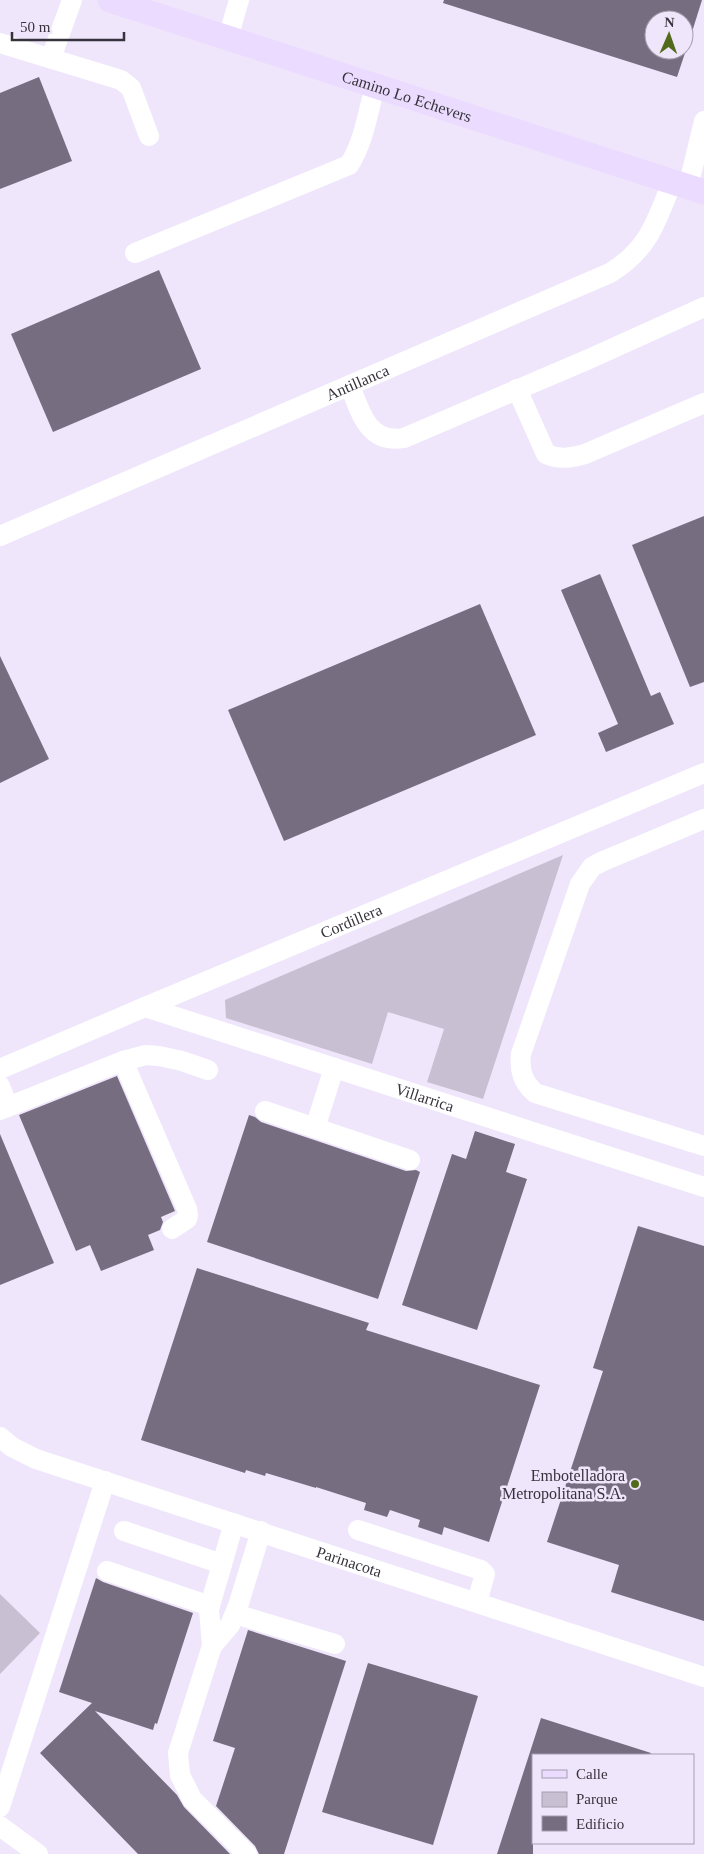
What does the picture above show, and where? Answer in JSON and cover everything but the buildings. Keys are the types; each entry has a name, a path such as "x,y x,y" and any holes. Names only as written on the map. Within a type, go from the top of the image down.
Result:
{"main road":[{"name":"Camino Lo Echevers","path":"110,0 688,187"}],"street":[{"path":"51,58 72,0"},
{"path":"228,38 239,0"},
{"path":"0,42 121,80 127,84 135,96 149,136"},
{"path":"135,253 349,165 357,154 375,86"},
{"name":"Antillanca","path":"0,536 610,273 622,266 635,254 688,187 704,121"},
{"path":"350,385 359,410 374,432 382,437 393,440 404,438 704,307"},
{"path":"517,389 546,454 556,458 568,458 584,454 704,403"},
{"name":"Cordillera","path":"0,1069 145,1006 704,772"},
{"path":"704,819 601,862 592,867 585,875 580,884 521,1054 520,1065 523,1077 535,1093 704,1146"},
{"name":"Villarrica","path":"145,1006 704,1187"},
{"path":"0,1086 4,1109 123,1061 146,1056 159,1056 208,1070"},
{"path":"123,1061 187,1209 187,1220 172,1229"},
{"path":"315,1128 334,1068"},
{"path":"265,1111 410,1160"},
{"name":"Parinacota","path":"0,1437 12,1447 36,1459 704,1676"},
{"path":"0,1807 105,1482"},
{"path":"212,1646 209,1617 210,1606 234,1523"},
{"path":"358,1530 481,1570 485,1574 476,1602"},
{"path":"124,1531 222,1564"},
{"path":"247,1854 192,1799 180,1776 178,1753 212,1646 230,1625 235,1614 261,1532"},
{"path":"108,1571 210,1606"},
{"path":"235,1614 335,1644"},
{"path":"0,1826 38,1854"}],"green space":[{"path":"563,855 483,1099 427,1082 444,1029 388,1012 372,1064 226,1018 225,1000"},
{"path":"0,1594 40,1633 0,1674"}],"place":[{"name":"Embotelladora Metropolitana S.A.","path":"635,1484"}]}
